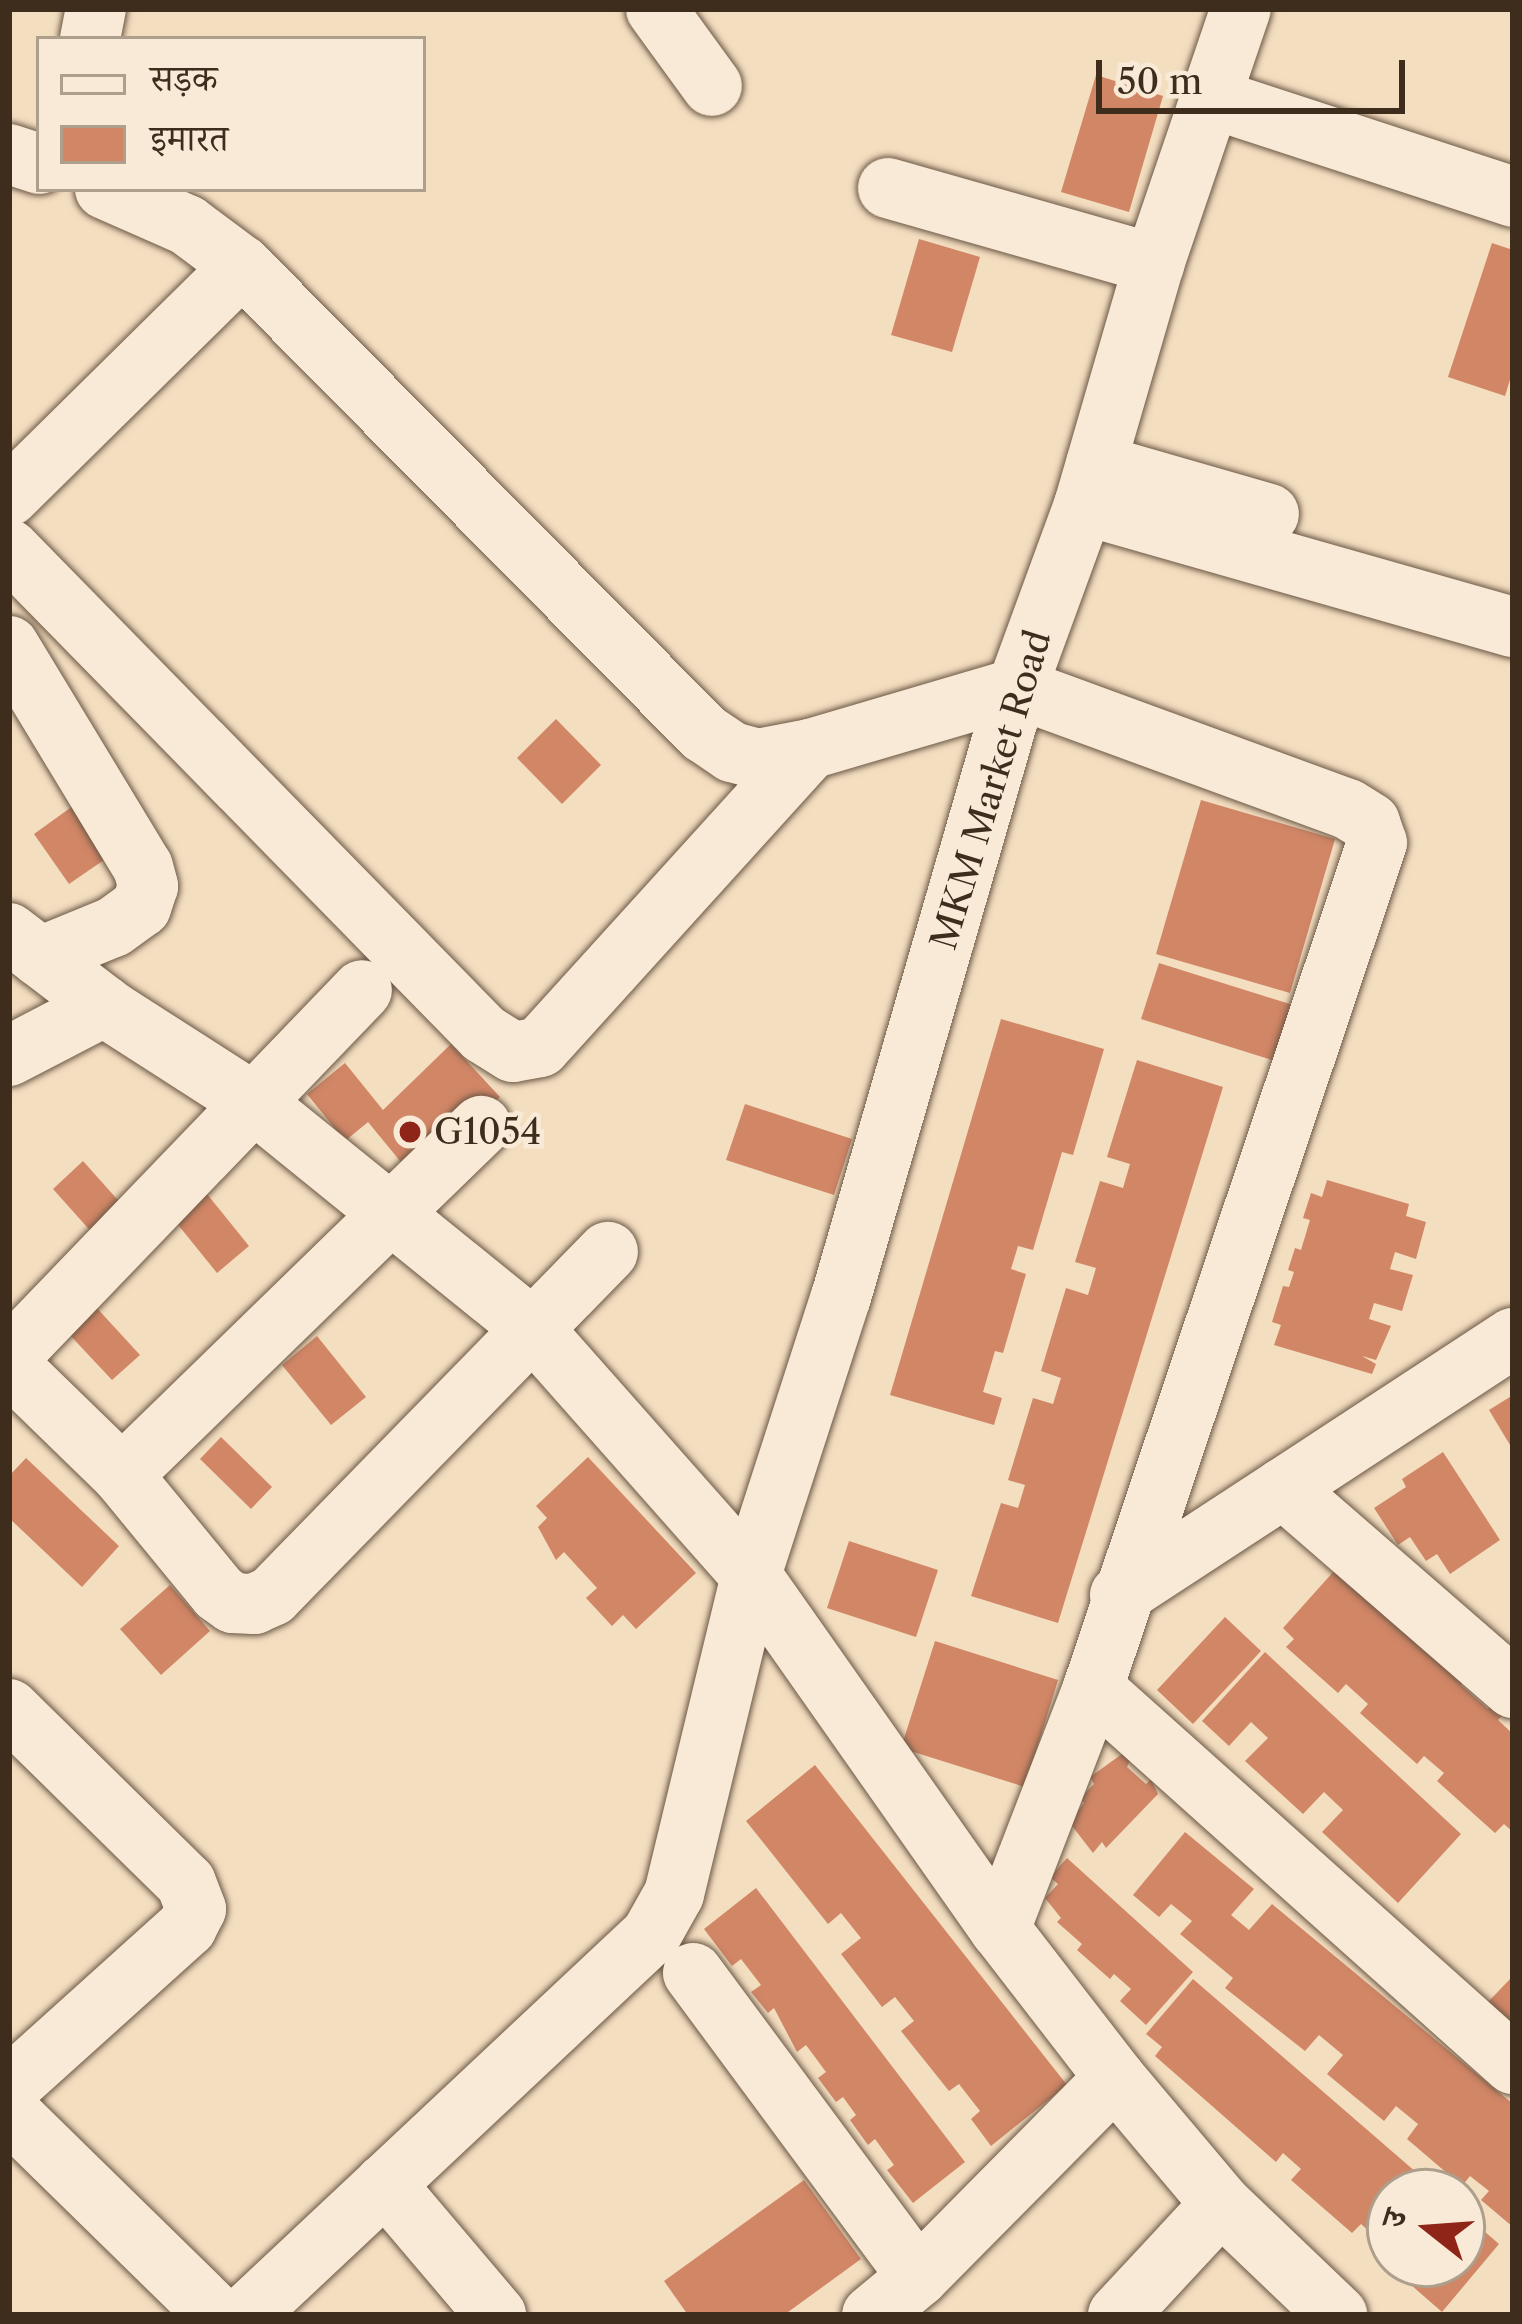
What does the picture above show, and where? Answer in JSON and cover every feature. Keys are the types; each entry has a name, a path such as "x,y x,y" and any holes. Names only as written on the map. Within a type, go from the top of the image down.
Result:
{"street":[{"path":"656,9 712,86"},
{"name":"MKM Market Road","path":"245,2315 651,1935 665,1915 689,1849 751,1575 841,1297 1017,688 1090,484 1154,264 1241,9"},
{"path":"1214,99 1513,197"},
{"path":"888,188 1154,264"},
{"path":"112,192 187,225 242,266 704,734 732,752 758,759 810,749 1017,688 1348,809 1370,824 1377,843 1120,1595 1093,1688 1000,1929"},
{"path":"9,496 242,266"},
{"path":"1090,484 1513,586"},
{"path":"1090,484 1513,627"},
{"path":"9,549 484,1034 513,1052 540,1047 810,749"},
{"path":"9,646 143,866 148,886 141,908 113,927 25,945"},
{"path":"25,945 105,1006 253,1102 533,1329 751,1575 1000,1929 1114,2078 1221,2204 1337,2315"},
{"path":"362,990 9,1361 122,1475 219,1593 233,1603 254,1604 272,1596 608,1252"},
{"path":"9,1056 105,1006"},
{"path":"122,1475 481,1126"},
{"path":"1120,1595 1513,1338"},
{"path":"1282,1488 1513,1688"},
{"path":"1093,1688 1513,2064"},
{"path":"9,1709 186,1883 196,1909 187,1927 9,2087"},
{"path":"693,1973 918,2277"},
{"path":"872,2315 918,2277 1114,2078"},
{"path":"9,2112 216,2315"},
{"path":"385,2184 496,2315"},
{"path":"1118,2315 1221,2204"}],"building":[{"path":"1096,75 1163,96 1129,212 1061,192"},
{"path":"919,239 980,257 952,352 891,335"},
{"path":"1492,243 1513,250 1513,370 1505,396 1448,377"},
{"path":"556,719 601,765 562,804 517,758"},
{"path":"84,798 120,849 69,884 34,834"},
{"path":"1201,800 1335,839 1290,993 1156,954"},
{"path":"1159,963 1293,1005 1275,1061 1141,1019"},
{"path":"1001,1019 1104,1049 1073,1155 1062,1152 1033,1250 1018,1246 1011,1269 1026,1274 1003,1353 995,1351 983,1392 1002,1398 994,1425 890,1395"},
{"path":"451,1044 500,1097 414,1178 368,1122 345,1141 307,1094 345,1063 383,1110"},
{"path":"1137,1060 1223,1087 1058,1623 971,1596 1001,1503 1018,1508 1025,1485 1008,1480 1033,1398 1053,1404 1061,1378 1041,1371 1066,1288 1088,1295 1096,1268 1075,1262 1100,1181 1123,1188 1130,1164 1107,1157"},
{"path":"745,1104 852,1139 834,1195 726,1160"},
{"path":"83,1161 125,1208 95,1236 53,1189"},
{"path":"1327,1180 1409,1204 1406,1216 1426,1222 1416,1259 1395,1252 1390,1269 1413,1275 1402,1311 1374,1303 1369,1319 1391,1326 1376,1360 1362,1356 1376,1364 1372,1374 1274,1345 1281,1325 1272,1322 1283,1286 1289,1287 1294,1272 1288,1270 1295,1248 1301,1250 1310,1220 1303,1218 1311,1193 1322,1197"},
{"path":"207,1194 249,1246 217,1273 175,1221"},
{"path":"95,1306 140,1355 112,1380 67,1332"},
{"path":"317,1336 366,1397 331,1425 282,1365"},
{"path":"1513,1395 1513,1450 1489,1410"},
{"path":"221,1437 272,1487 251,1509 200,1459"},
{"path":"1443,1452 1500,1540 1450,1574 1437,1554 1426,1561 1410,1537 1398,1545 1374,1508 1406,1487 1402,1479"},
{"path":"588,1457 696,1573 636,1629 623,1615 612,1626 586,1598 597,1588 564,1552 556,1560 538,1527 547,1518 536,1506"},
{"path":"26,1458 119,1546 82,1587 9,1518 9,1476"},
{"path":"849,1541 938,1570 916,1637 827,1608"},
{"path":"1343,1561 1471,1674 1461,1685 1488,1709 1497,1698 1509,1708 1498,1720 1513,1734 1513,1832 1504,1824 1495,1833 1437,1781 1444,1773 1424,1756 1417,1764 1360,1713 1368,1704 1346,1684 1338,1693 1286,1647 1294,1639 1283,1628"},
{"path":"170,1585 210,1631 161,1675 120,1629"},
{"path":"1225,1617 1261,1651 1193,1724 1157,1690"},
{"path":"935,1641 1058,1680 1025,1787 901,1748"},
{"path":"1265,1652 1461,1834 1398,1903 1322,1832 1343,1810 1324,1792 1303,1814 1245,1761 1268,1738 1251,1722 1229,1746 1202,1721"},
{"path":"1122,1754 1130,1761 1127,1767 1146,1784 1151,1779 1158,1794 1106,1848 1102,1842 1093,1853 1069,1822 1084,1803 1080,1798 1094,1784 1090,1777"},
{"path":"815,1765 1067,2085 991,2146 971,2119 980,2111 959,2084 949,2091 901,2031 914,2021 895,1997 882,2007 841,1954 861,1938 841,1913 828,1924 746,1821"},
{"path":"1185,1832 1254,1889 1231,1915 1249,1930 1272,1904 1513,2104 1513,2227 1486,2204 1486,2168 1441,2168 1407,2139 1418,2124 1396,2106 1384,2121 1327,2074 1343,2055 1319,2035 1305,2051 1225,1988 1233,1978 1180,1934 1192,1921 1171,1904 1159,1917 1133,1895"},
{"path":"1067,1858 1193,1972 1146,2025 1120,2001 1131,1989 1114,1974 1110,1979 1077,1950 1082,1944 1057,1922 1061,1918 1045,1898 1058,1884 1050,1877"},
{"path":"756,1888 965,2162 913,2203 887,2170 894,2165 875,2139 868,2145 850,2120 856,2115 843,2097 836,2102 818,2078 826,2072 806,2045 797,2052 774,2008 768,2013 751,1992 761,1985 741,1959 732,1966 704,1929"},
{"path":"1513,1976 1513,2030 1486,2004"},
{"path":"1193,1979 1411,2168 1366,2168 1366,2228 1361,2224 1352,2233 1291,2180 1301,2169 1283,2153 1276,2162 1155,2056 1162,2047 1146,2034"},
{"path":"804,2180 861,2259 784,2315 688,2315 664,2281"},
{"path":"1486,2233 1499,2244 1486,2260"},
{"path":"1415,2288 1462,2288 1442,2312"}],"place":[{"name":"G1054","path":"410,1132"}]}
